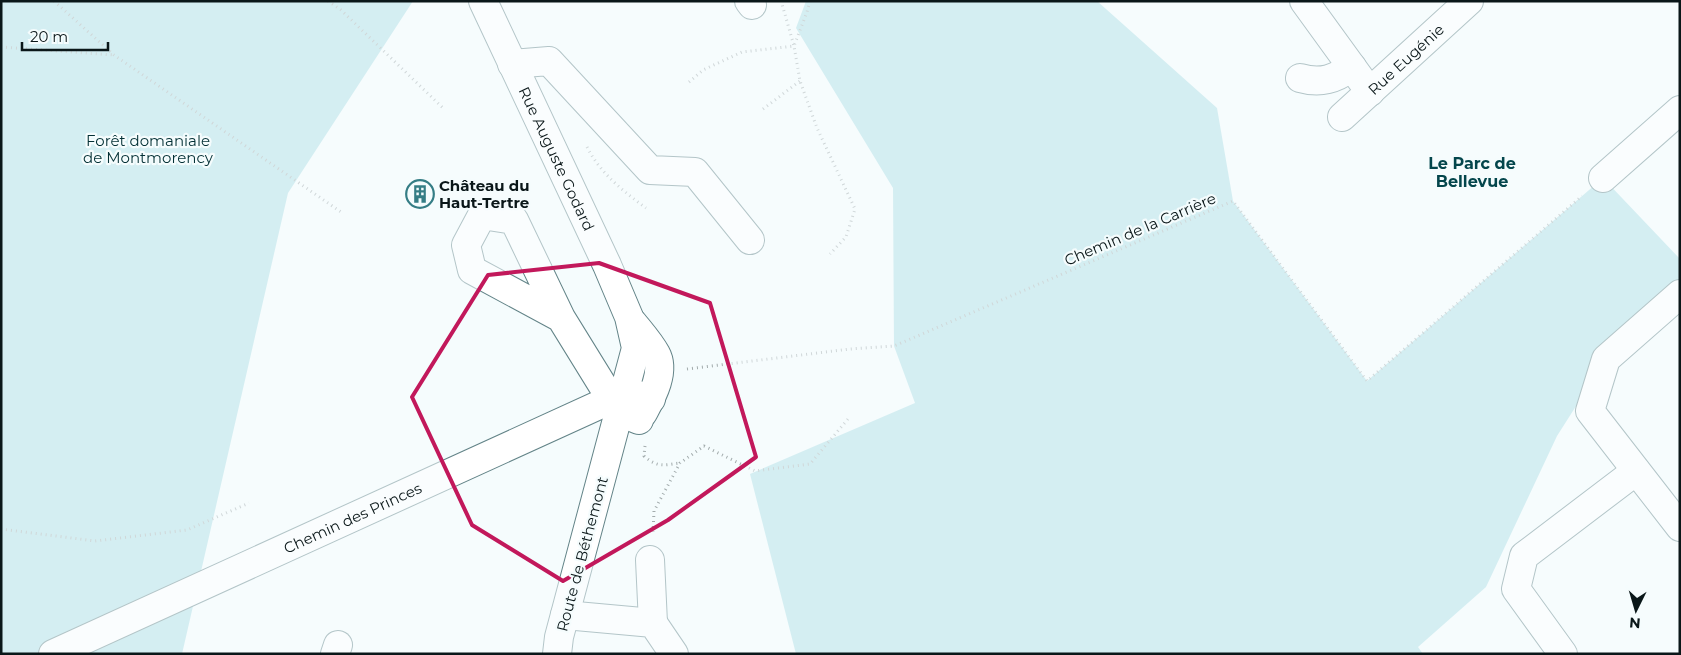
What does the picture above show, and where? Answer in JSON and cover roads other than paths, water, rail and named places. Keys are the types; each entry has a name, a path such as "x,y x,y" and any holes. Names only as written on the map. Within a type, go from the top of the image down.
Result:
{"street":[{"name":"Rue Auguste Godard","path":"483,1 607,265 629,317 658,356 659,372 629,404"},
{"path":"1304,1 1370,92"},
{"name":"Rue Eugénie","path":"1342,118 1469,1"},
{"path":"512,64 549,61 650,170 695,172 750,240"},
{"path":"1300,78 1312,82 1326,80 1340,75 1352,67"},
{"path":"1603,178 1680,110"},
{"path":"1680,294 1606,359 1590,412 1680,527"},
{"path":"561,318 629,404"},
{"name":"Route de Béthemont","path":"557,654 559,637 608,455 629,404"},
{"name":"Chemin des Princes","path":"53,654 629,404"},
{"path":"1564,654 1516,589 1524,556 1636,471"},
{"path":"650,560 653,623 674,654"},
{"path":"565,615 653,623"}],"place":[{"name":"Château du Haut-Tertre","path":"420,194"}],"district":[{"name":"Le Parc de Bellevue","path":"1472,172"}],"park label":[{"name":"Forêt domaniale de Montmorency","path":"148,148"}]}
